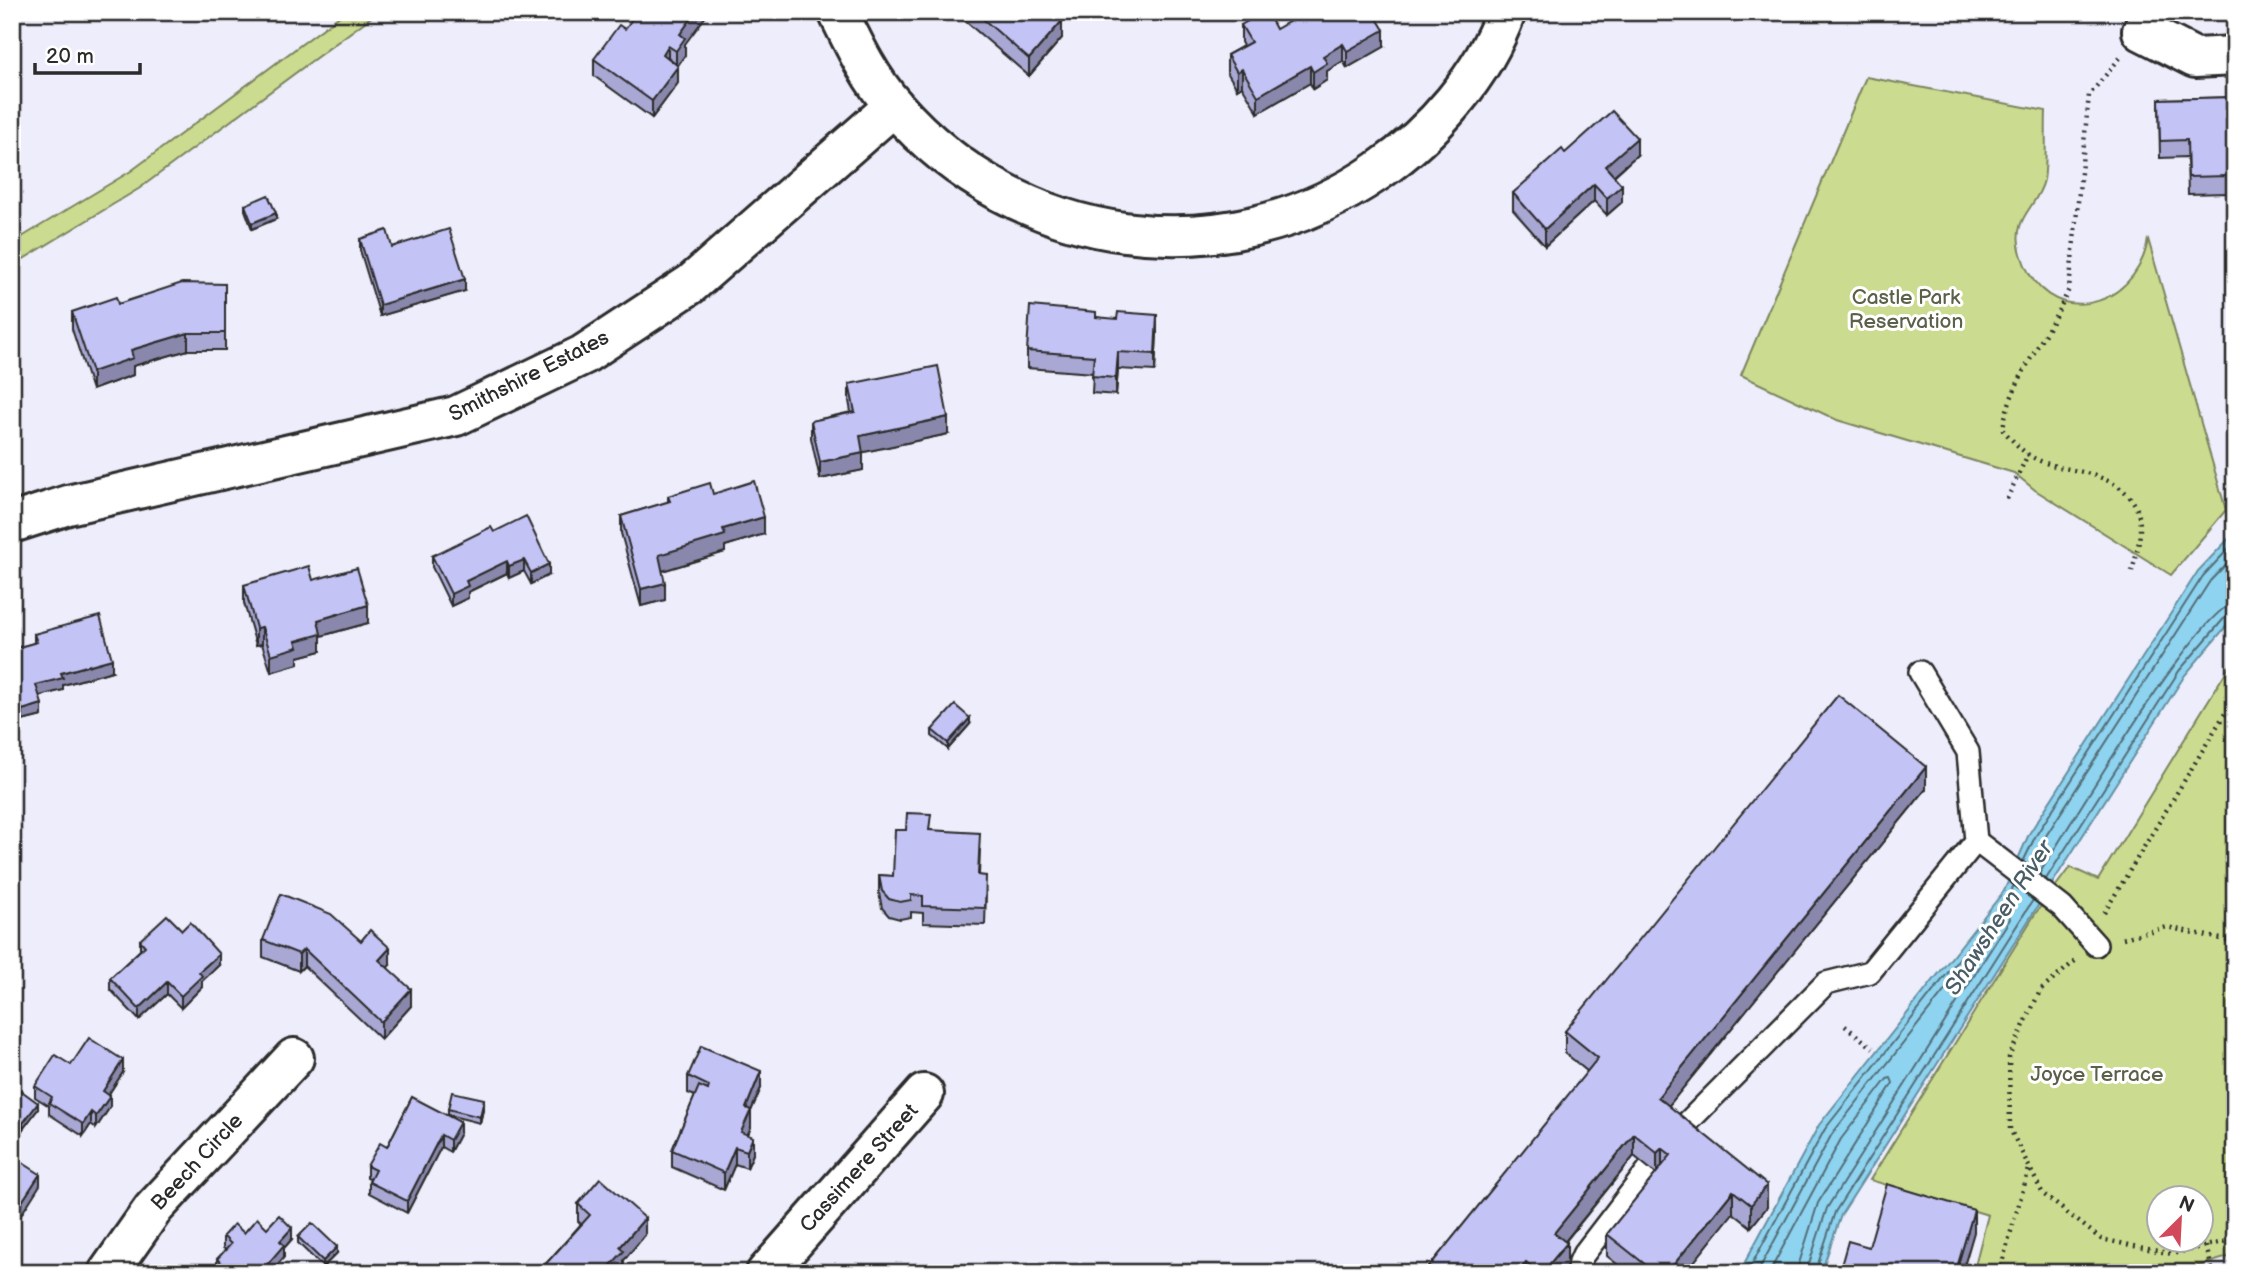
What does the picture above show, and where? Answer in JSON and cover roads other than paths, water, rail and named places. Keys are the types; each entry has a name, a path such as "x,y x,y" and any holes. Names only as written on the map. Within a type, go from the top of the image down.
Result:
{"street":[{"path":"838,12 861,60 894,106 934,146 979,180 1039,211 1082,225 1138,235 1195,236 1251,228 1315,206 1355,187 1402,155 1443,116 1476,70 1506,12"},
{"path":"2148,22 2195,58 2235,56"},
{"name":"Smithshire Estates","path":"12,523 68,505 456,416 583,355 691,284 894,106"},
{"name":"Beech Circle","path":"107,1273 153,1209 294,1058"},
{"name":"Cassimere Street","path":"766,1273 924,1094"}],"lane":[{"path":"1676,1134 1826,983 1870,972 1976,841 1968,752 1920,672"},
{"path":"1976,841 2001,857 2062,907 2096,945"},
{"path":"1585,1267 1648,1169"}],"water":[{"name":"Shawsheen River","path":"2235,532 2235,616 2185,675 1841,1215 1821,1273 1739,1273 1819,1125 2004,891 2029,834 2198,571"}],"park label":[{"name":"Castle Park Reservation","path":"1906,309"},
{"name":"Joyce Terrace","path":"2097,1074"}]}
